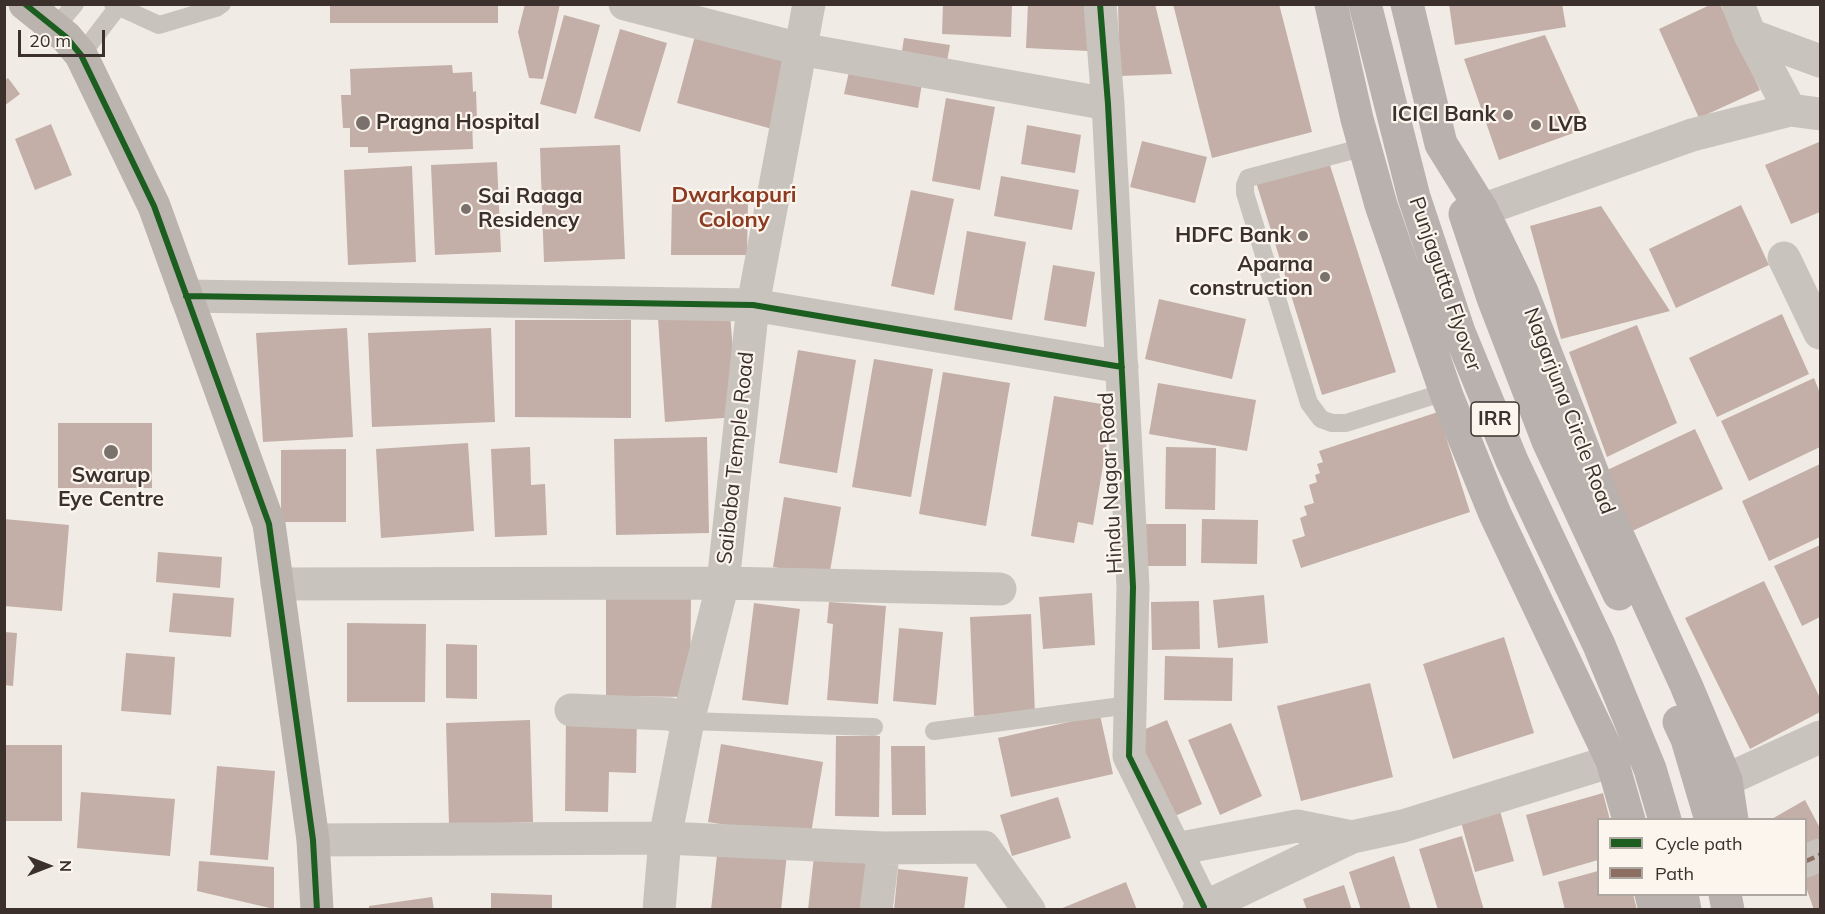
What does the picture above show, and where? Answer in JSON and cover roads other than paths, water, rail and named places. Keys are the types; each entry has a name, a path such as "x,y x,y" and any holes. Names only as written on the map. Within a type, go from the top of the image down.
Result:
{"main road":[{"name":"IRR","path":"1331,4 1381,204 1445,392 1495,514 1612,761 1629,818"},
{"name":"Punjagutta Flyover","path":"1365,4 1414,197 1459,332 1512,461 1599,645 1650,770 1665,818"},
{"name":"Nagarjuna Circle Road","path":"1407,4 1441,144 1482,210 1522,292 1612,523 1686,685 1726,780 1732,818"},
{"name":"Punjagutta Flyover","path":"1441,144 1493,298 1548,441 1687,739 1711,818"}],"street":[{"path":"25,4 65,16 66,37 81,55 154,206 269,524 313,840 317,909"},
{"path":"625,4 800,49 1108,104"},
{"name":"Saibaba Temple Road","path":"659,909 665,838 688,721 723,583 753,305 809,4"},
{"name":"Hindu Nagar Road","path":"1100,4 1108,104 1133,587 1129,756 1176,849 1201,908"},
{"path":"1482,210 1692,135 1805,112 1750,35 1738,4"},
{"path":"1750,35 1821,61"},
{"path":"1784,258 1821,333"},
{"path":"186,296 753,305 1122,367"},
{"path":"278,584 723,583 1000,589"},
{"path":"571,710 670,714 688,721"},
{"path":"1726,780 1821,736"},
{"path":"1201,908 1352,837 1403,826 1612,761"},
{"path":"1176,849 1297,826 1352,837"},
{"path":"313,840 665,838 884,848 984,847 1029,909"},
{"path":"876,909 884,848"},
{"path":"1807,861 1821,855"}],"lane":[{"path":"81,55 115,6 159,25 216,8 222,4"},
{"path":"1365,147 1248,178 1245,185 1245,193 1309,403 1321,419 1346,423 1445,392"},
{"path":"934,731 1129,705"},
{"path":"688,721 874,727"}],"place":[{"name":"ICICI Bank","path":"1508,115"},
{"name":"Pragna Hospital","path":"363,123"},
{"name":"LVB","path":"1536,125"},
{"name":"Sai Raaga Residency","path":"466,209"},
{"name":"HDFC Bank","path":"1303,236"},
{"name":"Aparna construction","path":"1325,277"},
{"name":"Swarup Eye Centre","path":"111,452"}],"district":[{"name":"Dwarkapuri Colony","path":"734,208"}]}
